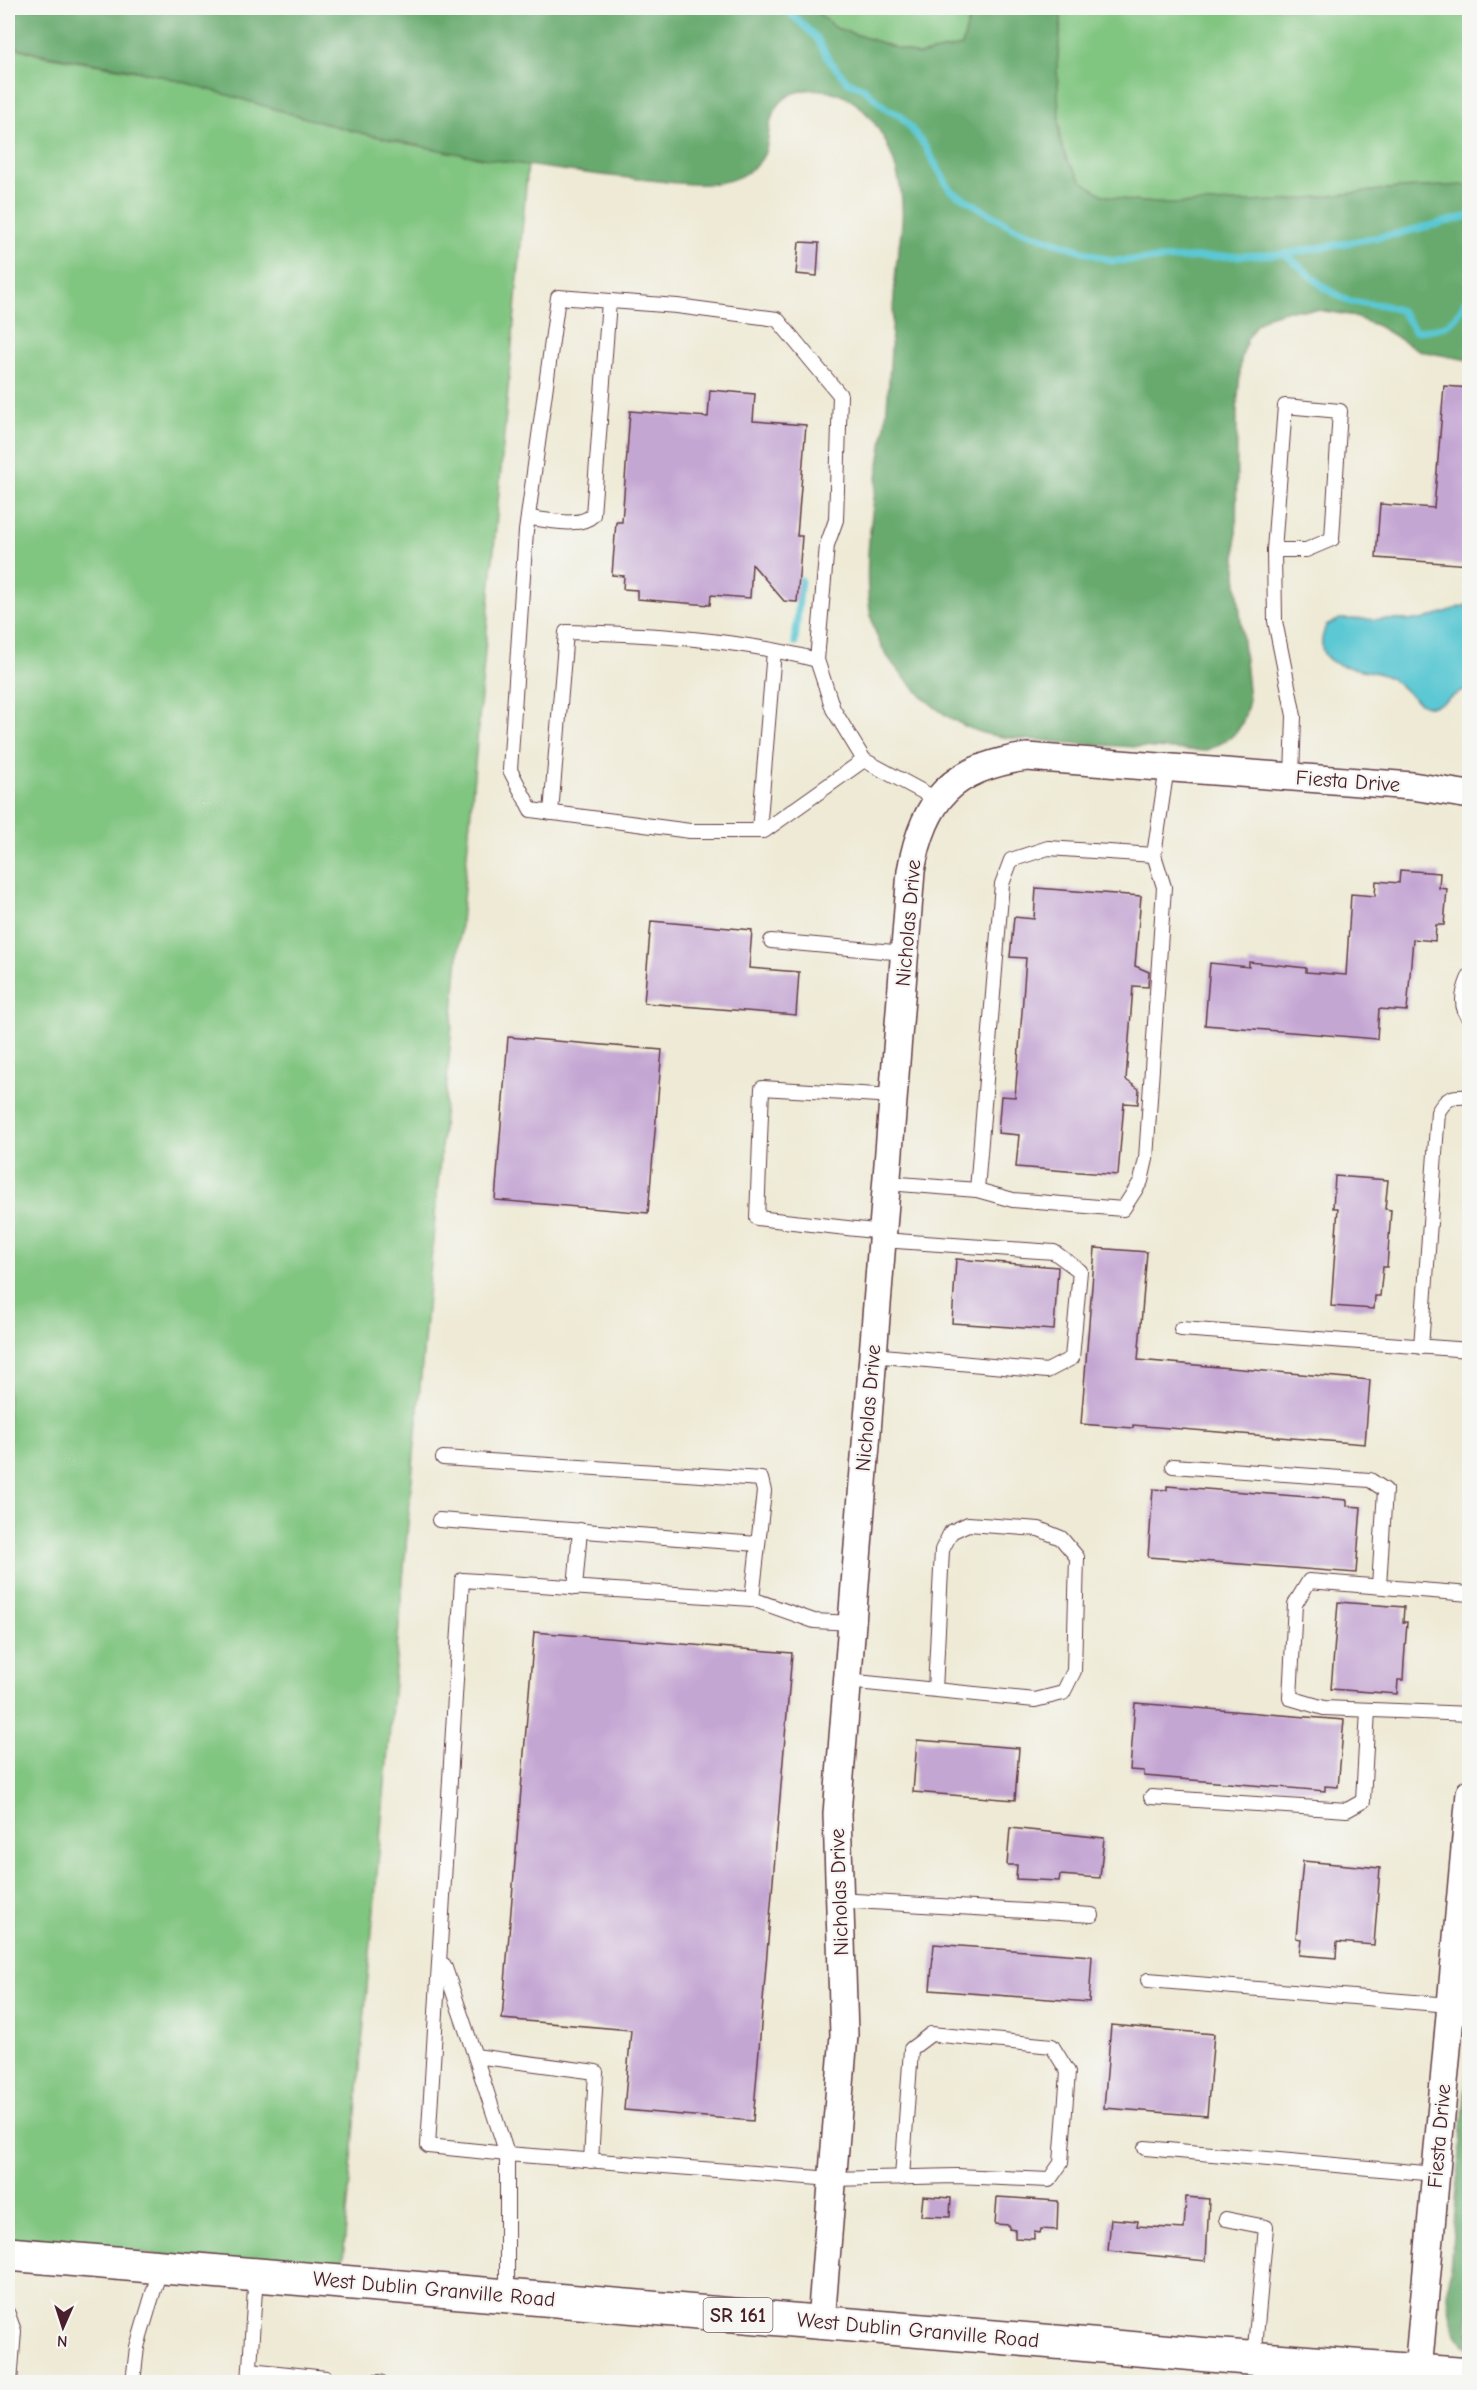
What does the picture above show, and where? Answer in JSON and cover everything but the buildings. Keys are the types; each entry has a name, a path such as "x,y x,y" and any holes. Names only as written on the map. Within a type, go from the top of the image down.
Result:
{"main road":[{"name":"West Dublin Granville Road","path":"8,2254 1412,2374 1470,2375"}],"street":[{"name":"Nicholas Drive","path":"821,2322 844,2035 837,1814 872,1355 916,842 925,817 956,781 978,768 1002,761 1051,758 1226,772"},
{"name":"Fiesta Drive","path":"1226,772 1421,786 1470,795"},
{"name":"Fiesta Drive","path":"1412,2374 1436,2174 1470,1793"}],"lane":[{"path":"864,760 764,831 690,831 531,810 510,770 528,518 558,297 676,306 777,319 840,395 836,520 827,545 817,660 833,709 864,760 938,800"},
{"path":"528,518 578,522 588,520 593,515 609,301"},
{"path":"1274,550 1306,550 1332,539 1340,411 1285,406 1274,550 1275,621 1294,716 1292,777"},
{"path":"551,813 566,632 622,634 774,651 817,660"},
{"path":"759,831 774,651"},
{"path":"887,1183 977,1190 1013,1200 1123,1209 1141,1181 1146,1159 1164,887 1154,855 1167,767"},
{"path":"977,1190 1002,884 1011,860 1048,848 1154,855"},
{"path":"771,941 905,953"},
{"path":"1470,975 1463,1004 1465,1013 1470,1018"},
{"path":"872,1355 1047,1371 1072,1359 1080,1271 1054,1252 883,1236 756,1218 762,1088 894,1096"},
{"path":"1421,1347 1438,1112 1445,1100 1452,1096 1470,1097"},
{"path":"1181,1329 1470,1350"},
{"path":"443,1458 761,1479 764,1491 752,1599"},
{"path":"1173,1466 1370,1480 1385,1490 1379,1586"},
{"path":"439,1520 758,1544"},
{"path":"847,1681 935,1690 1035,1700 1062,1693 1074,1671 1077,1557 1061,1538 1040,1530 968,1524 951,1532 942,1550 935,1690"},
{"path":"575,1588 580,1530"},
{"path":"852,1623 814,1621 752,1599 462,1580 428,2146 832,2179 902,2178 956,2176 1049,2180 1061,2163 1068,2072 1052,2046 931,2034 911,2049 902,2178"},
{"path":"1470,1593 1309,1581 1294,1604 1290,1698 1324,1708 1470,1714"},
{"path":"1151,1797 1347,1810 1363,1801 1368,1710"},
{"path":"838,1900 1092,1916"},
{"path":"441,1958 476,2056 507,2154 507,2295"},
{"path":"1148,1980 1450,2006"},
{"path":"476,2056 596,2072 591,2161"},
{"path":"1145,2148 1436,2174"},
{"path":"1226,2219 1266,2227 1254,2359"},
{"path":"133,2382 137,2347 161,2266"},
{"path":"256,2274 249,2376 326,2378"},
{"path":"8,2314 14,2331 10,2382"},
{"path":"352,2382 380,2382"}],"green space":[{"path":"8,8 812,8 836,28 918,55 962,46 972,8 1062,8 1057,66 1060,140 1067,160 1082,181 1103,195 1131,201 1169,204 1284,201 1399,188 1469,185 1469,360 1420,351 1378,326 1349,315 1318,310 1289,310 1268,316 1255,326 1247,339 1241,360 1237,409 1236,575 1249,699 1240,726 1230,738 1204,751 1067,743 991,735 973,730 955,721 937,709 914,688 888,657 877,636 870,613 868,558 870,528 886,417 902,208 898,176 887,145 870,117 859,106 840,94 829,91 805,90 794,93 777,107 772,116 763,157 748,172 725,182 687,184 614,176 506,162 400,142 340,128 161,76 8,45"},
{"path":"812,8 972,8 962,46 918,55 836,28"},
{"path":"1062,8 1469,8 1469,185 1399,188 1284,201 1169,204 1131,201 1103,195 1082,181 1067,160 1060,140 1057,66"},
{"path":"8,45 39,55 159,75 365,134 528,163 342,2271 8,2241"},
{"path":"1469,2048 1469,2349 1459,2337 1453,2324 1448,2293"}],"water":[{"path":"1469,604 1469,690 1458,693 1438,705 1422,704 1386,676 1339,665 1329,660 1323,652 1322,641 1326,626 1340,619 1422,620"}],"waterway":[{"path":"785,8 817,38 829,60 848,82 862,87 888,110 900,115 925,146 950,190 1014,228 1112,261 1285,254 1396,234 1470,216"},
{"path":"1285,254 1325,288 1350,302 1383,305 1401,311 1415,331 1440,328 1446,325 1456,317 1466,301 1470,300"},
{"path":"795,642 801,580"}]}
